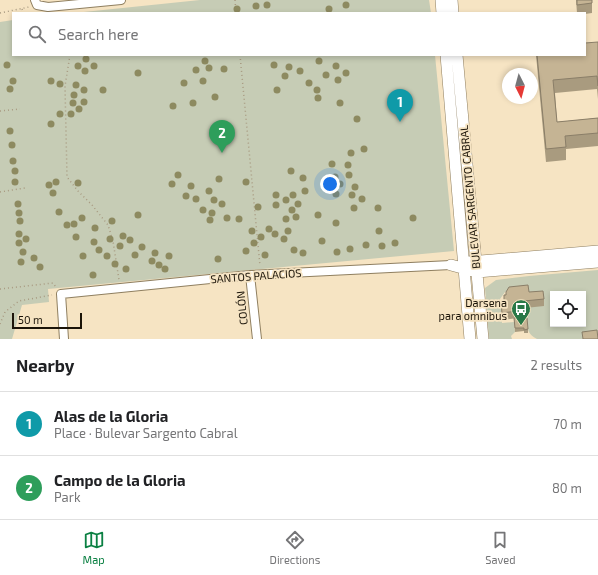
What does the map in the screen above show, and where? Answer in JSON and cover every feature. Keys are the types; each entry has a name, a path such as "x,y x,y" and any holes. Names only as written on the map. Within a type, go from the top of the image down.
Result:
{"main road":[{"path":"441,0 442,12"},
{"path":"452,0 453,12"},
{"name":"BULEVAR SARGENTO CABRAL","path":"446,56 465,265 470,339"},
{"name":"BULEVAR SARGENTO CABRAL","path":"457,56 483,339"},
{"name":"SANTOS PALACIOS","path":"451,265 465,265 476,261 598,251"},
{"path":"465,265 477,272 598,262"}],"street":[{"path":"36,2 48,7 121,0"},
{"name":"SANTOS PALACIOS","path":"61,294 262,274 451,265"},
{"name":"COLÓN","path":"250,275 257,339"},
{"path":"61,294 64,339"}],"path":[{"path":"235,0 236,12"},
{"path":"0,13 22,9 36,2"},
{"path":"70,56 65,86 67,177 108,225 113,241 119,288"},
{"path":"240,56 262,274"},
{"path":"0,111 20,110"},
{"path":"0,192 25,188"},
{"path":"0,289 53,283"},
{"path":"0,324 5,312 19,301 61,294"}],"green space":[{"path":"200,0 429,0 431,12 84,12"},
{"path":"12,20 12,56 435,56 454,251 48,289 49,302 22,305 12,339 0,339 0,22"},
{"path":"598,270 598,339 537,339 529,332 527,322 525,322 524,308 513,290 505,292 500,299 502,323 514,322 515,332 511,336 512,339 489,339 485,288 496,280"}],"building":[{"path":"577,0 592,0 592,3 577,5"},
{"path":"598,42 598,86 597,76 553,80 557,122 598,118 598,133 565,136 566,147 546,149 537,56 586,56 586,43"},
{"path":"528,285 529,292 543,291 544,299 524,301 525,310 502,313 501,302 504,302 504,295 506,295 509,287"},
{"path":"514,318 527,318 528,329 524,330 524,328 515,328"},
{"path":"597,330 598,339 583,339 582,332"}],"place":[{"name":"Alas de la Gloria","path":"400,122"},
{"name":"Campo de la Gloria","path":"222,153"},
{"name":"Darsena para omnibus","path":"521,326"}]}
